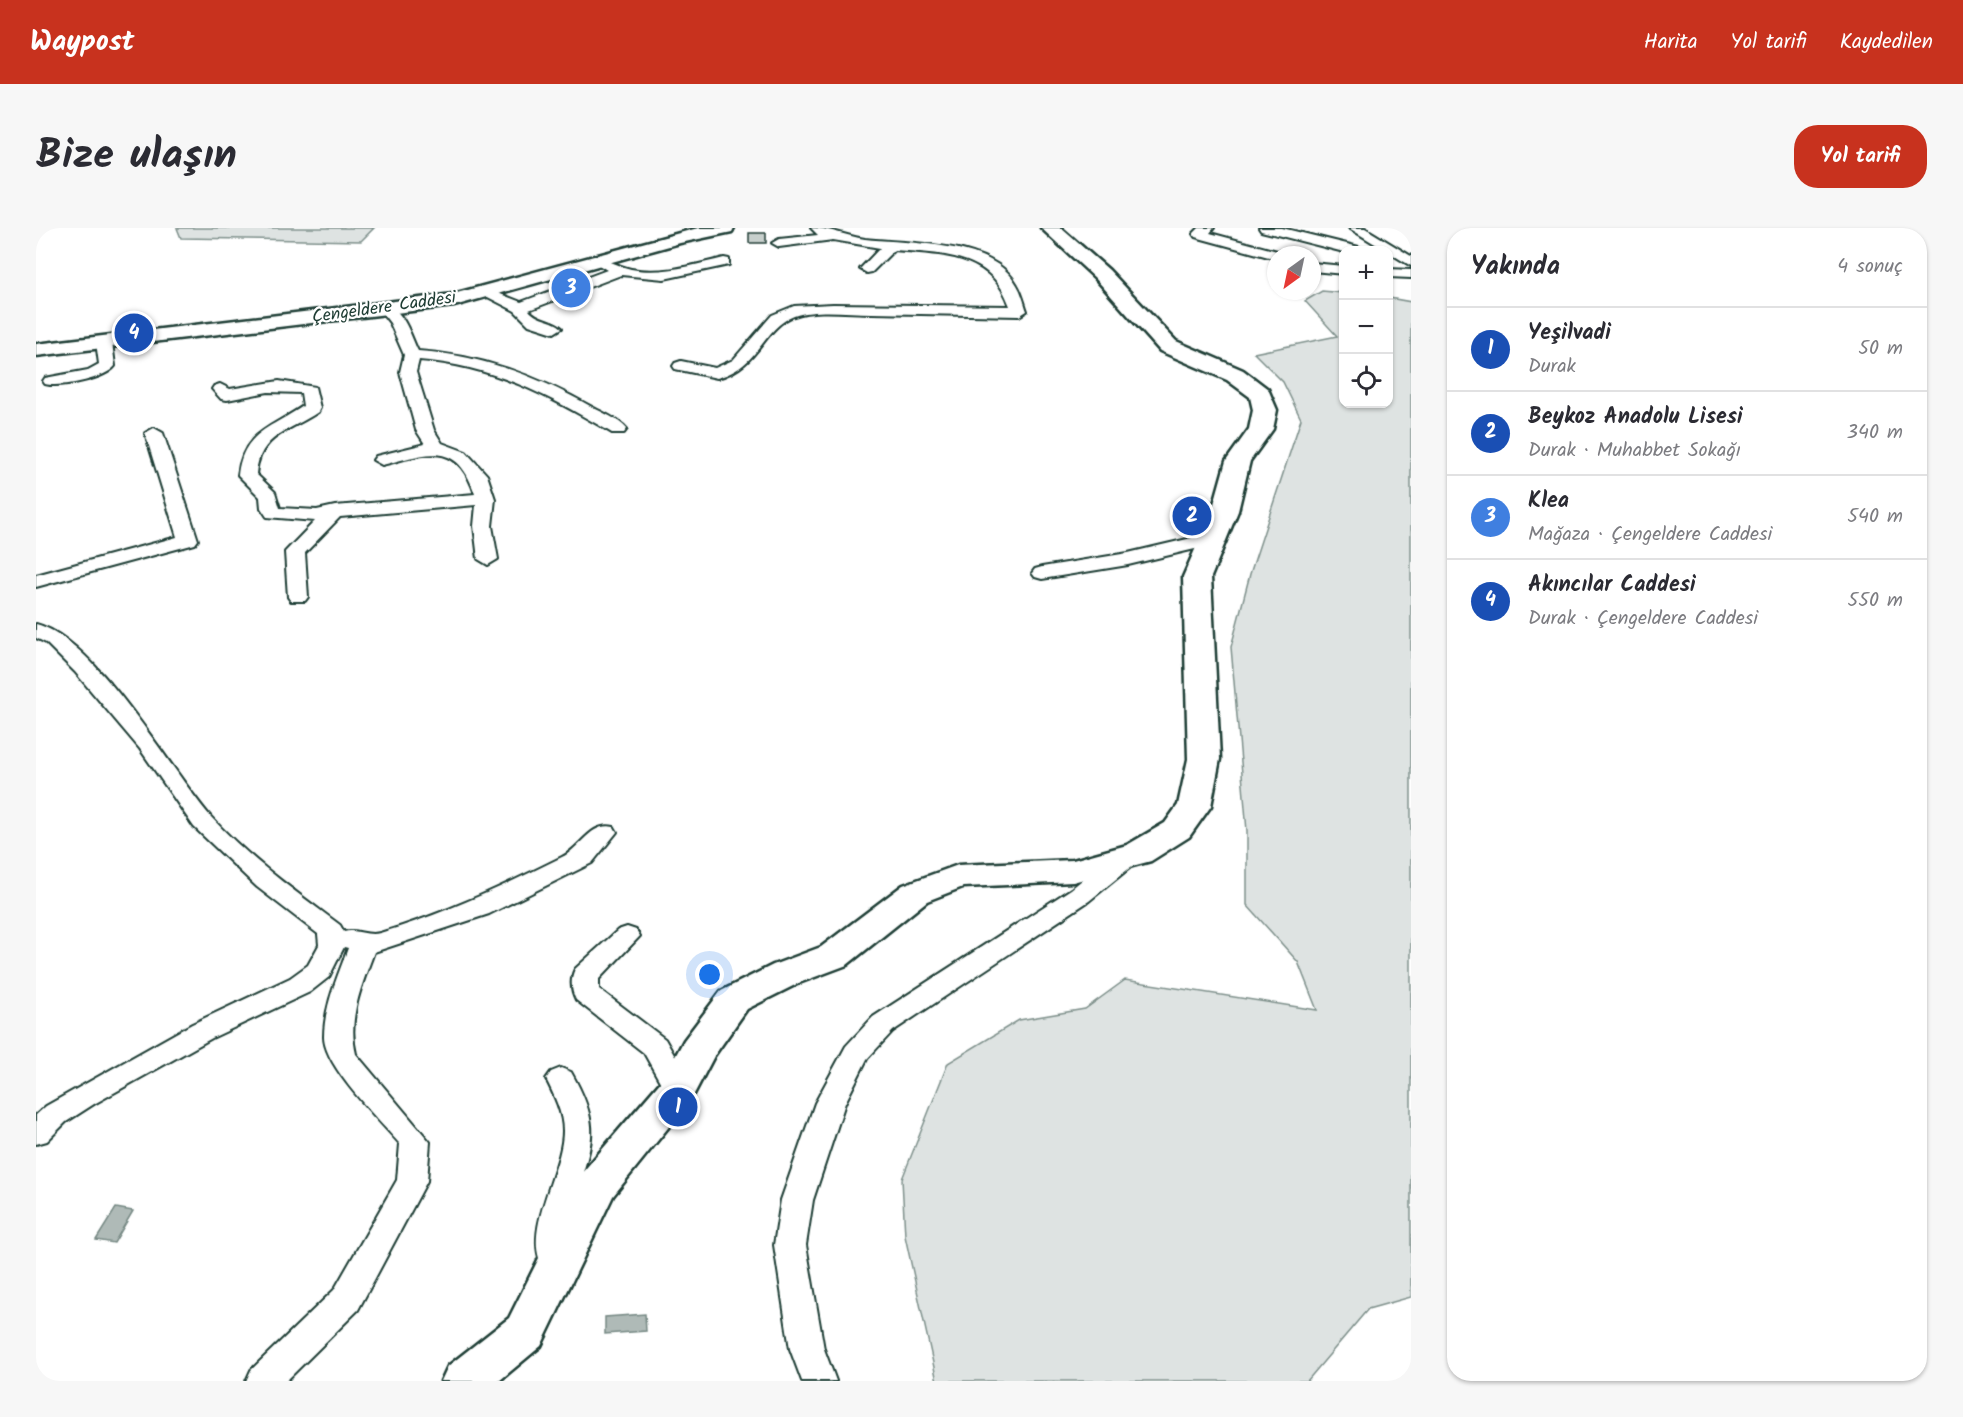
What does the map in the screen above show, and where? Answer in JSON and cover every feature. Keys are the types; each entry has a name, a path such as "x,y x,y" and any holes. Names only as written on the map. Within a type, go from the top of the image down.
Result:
{"street":[{"name":"Çengeldere Caddesi","path":"36,350 387,310 485,292 596,260 725,228"},
{"path":"465,1381 525,1332 596,1186 678,1088 698,1050 734,1000 786,974 834,956 915,893 958,876 1073,871 1139,853 1177,830 1194,806 1204,759 1197,577 1225,511 1238,462 1261,429 1265,410 1260,394 1235,375 1168,346 1102,274 1050,228"},
{"path":"1207,228 1200,234 1267,253"},
{"path":"1266,228 1339,246"},
{"path":"1356,228 1411,262"},
{"path":"779,243 828,238 823,231"},
{"path":"681,366 717,373 739,363 777,318 794,311 833,308 1019,310 1017,293 1007,278 980,260 937,249 850,242 823,231"},
{"path":"867,269 891,245"},
{"path":"1393,259 1411,262"},
{"path":"596,260 618,272"},
{"path":"521,308 539,299 618,272 666,274 724,262"},
{"path":"1321,268 1339,270"},
{"path":"1393,273 1411,274"},
{"path":"485,292 521,308 523,314 535,323 554,328"},
{"path":"961,296 1008,311"},
{"path":"387,310 397,322 412,355 408,372 425,430 435,447"},
{"path":"51,381 93,374 107,366 104,342"},
{"path":"412,355 449,356 472,361 519,377 550,390 618,429"},
{"path":"220,389 227,395 280,386 298,386 309,390 312,408 259,440 246,459 247,475 268,496 270,508 274,513 317,516 335,512 486,499"},
{"path":"36,581 188,540 153,433"},
{"path":"382,460 435,447 460,456 478,476 486,499 483,526 488,559"},
{"path":"298,597 295,552 335,512"},
{"path":"1042,573 1128,559 1213,539"},
{"path":"36,630 53,639 83,667 148,744 203,822 266,882 331,932 363,944 379,943 480,908 583,857 605,832"},
{"path":"819,1381 807,1349 790,1245 797,1200 830,1103 856,1053 883,1024 1080,894 1128,856"},
{"path":"36,1133 56,1114 93,1090 202,1030 300,986 319,971 332,945 331,932"},
{"path":"627,936 585,976 586,993 655,1046 678,1088"},
{"path":"263,1381 346,1300 412,1181 416,1142 343,1057 338,1038 341,1008 363,944"},
{"path":"550,1282 558,1206 579,1149 578,1115 561,1079"}],"shaded area":[{"path":"177,228 374,228 361,241 181,238"},
{"path":"1321,292 1339,293 1339,408 1393,408 1393,299 1411,302 1411,1297 1368,1309 1307,1381 937,1381 905,1236 902,1179 948,1063 1019,1020 1085,1009 1125,980 1317,1010 1298,962 1247,905 1247,831 1231,647 1250,574 1301,419 1283,382 1254,353 1337,336 1305,301 1321,300"},
{"path":"116,1208 133,1211 114,1243 96,1240"},
{"path":"645,1314 646,1331 605,1334 605,1317"}],"building":[{"path":"749,233 766,233 766,243 749,243"}],"place":[{"name":"Klea","path":"571,288"},
{"name":"Akıncılar Caddesi","path":"134,333"},
{"name":"Beykoz Anadolu Lisesi","path":"1192,516"},
{"name":"Yeşilvadi","path":"678,1107"}]}
